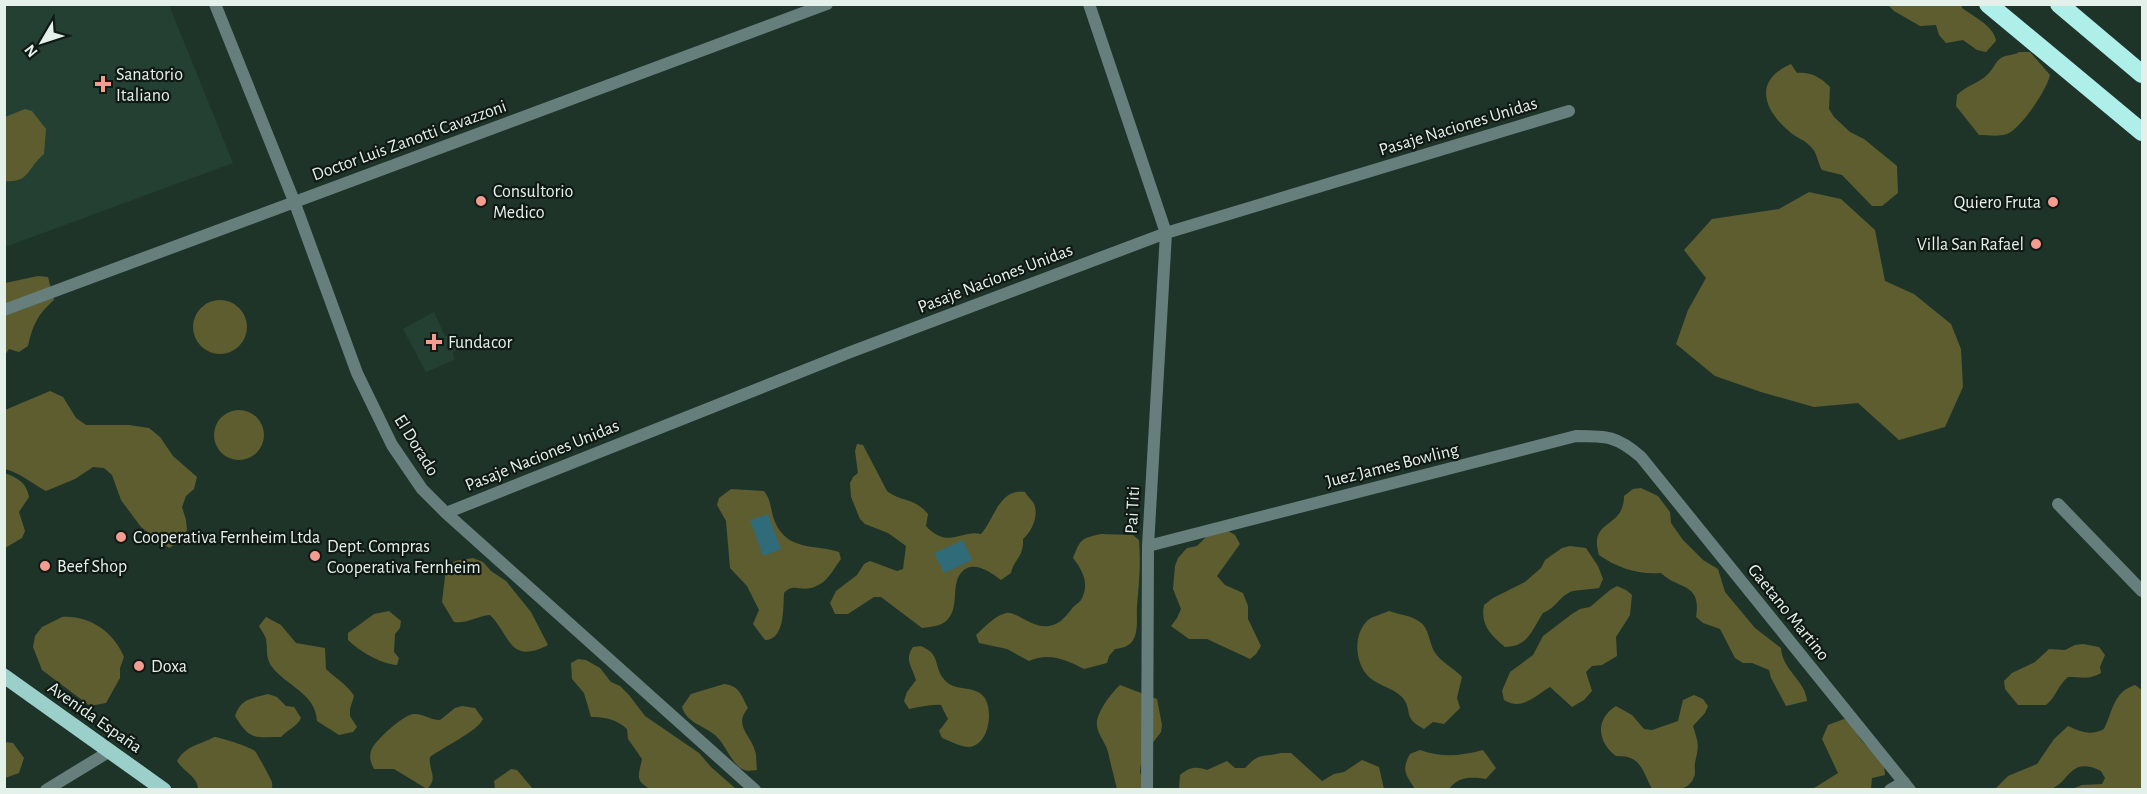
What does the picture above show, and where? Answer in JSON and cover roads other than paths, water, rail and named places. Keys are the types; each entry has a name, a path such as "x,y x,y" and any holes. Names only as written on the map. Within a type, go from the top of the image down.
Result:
{"highway":[{"path":"1988,4 2142,132"},
{"path":"2059,4 2142,74"}],"main road":[{"name":"Avenida España","path":"4,676 164,789"}],"street":[{"name":"El Dorado","path":"215,4 294,201 357,373 393,445 422,489 755,789"},
{"name":"Doctor Luis Zanotti Cavazzoni","path":"4,310 827,4"},
{"path":"1089,4 1166,233"},
{"name":"Pasaje Naciones Unidas","path":"446,513 848,353 1166,233 1569,111"},
{"name":"Pai Titi","path":"1147,789 1148,546 1166,233"},
{"name":"Juez James Bowling","path":"1148,546 1576,436 1613,439 1624,443 1641,457"},
{"name":"Gaetano Martino","path":"1641,457 1907,786"},
{"path":"2058,504 2142,591"},
{"path":"46,789 110,750"},
{"path":"1890,789 1907,786"}],"water":[{"path":"768,514 781,549 763,556 750,520"},
{"path":"963,540 972,560 944,573 934,553"}],"place":[{"name":"Sanatorio Italiano","path":"103,84"},
{"name":"Consultorio Medico","path":"481,201"},
{"name":"Quiero Fruta","path":"2053,202"},
{"name":"Villa San Rafael","path":"2036,244"},
{"name":"Fundacor","path":"434,342"},
{"name":"Cooperativa Fernheim Ltda","path":"121,537"},
{"name":"Dept. Compras Cooperativa Fernheim","path":"315,556"},
{"name":"Beef Shop","path":"45,566"},
{"name":"Doxa","path":"139,666"}]}
